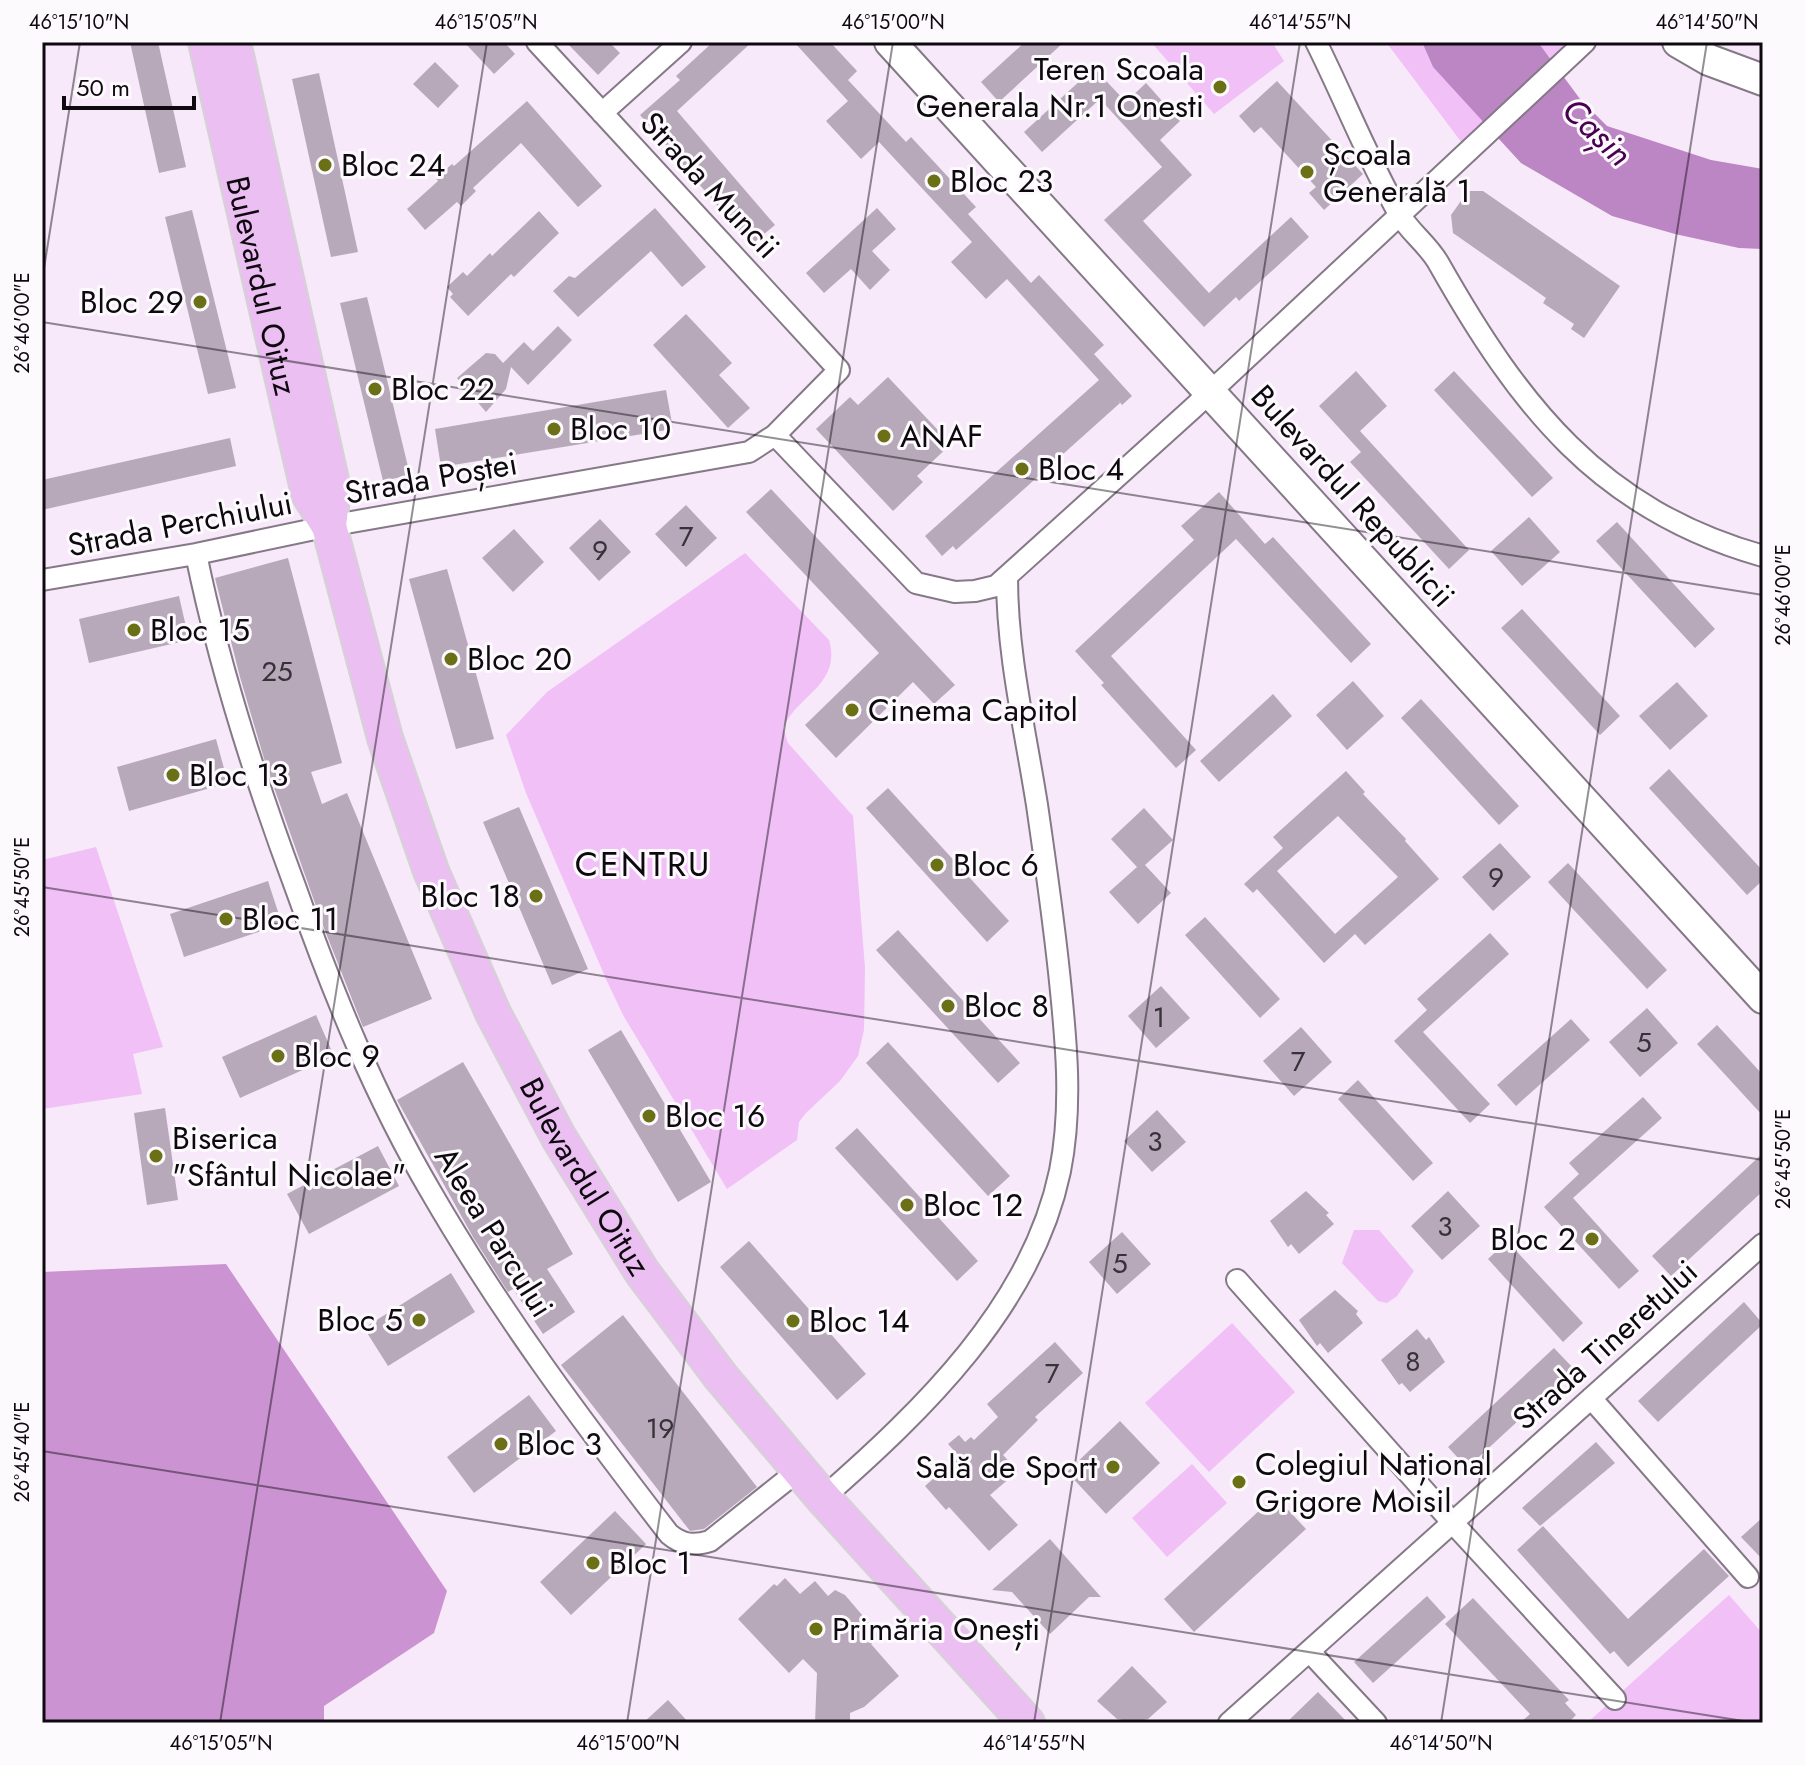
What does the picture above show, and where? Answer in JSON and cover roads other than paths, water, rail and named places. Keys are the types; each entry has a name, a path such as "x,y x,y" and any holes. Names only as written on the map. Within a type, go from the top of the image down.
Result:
{"main road":[{"name":"Bulevardul Oituz","path":"206,42 309,494 329,526 367,674 401,789 431,871 493,1013 559,1138 642,1272 712,1366 823,1498 1027,1723"},
{"name":"Bulevardul Oituz","path":"233,42 333,489 329,526"}],"street":[{"name":"Strada Muncii","path":"537,42 839,370"},
{"path":"602,113 681,42"},
{"name":"Bulevardul Republicii","path":"890,42 1763,998"},
{"path":"1316,42 1399,215 1437,260 1455,294 1522,396 1576,455 1622,491 1700,534 1763,556"},
{"path":"775,435 916,583 964,592 996,586 1210,392 1585,42"},
{"path":"1678,42 1709,60 1763,80"},
{"name":"Strada Poștei","path":"329,526 754,450 775,435 839,370"},
{"name":"Strada Perchiului","path":"42,580 196,554 329,526"},
{"name":"Aleea Parcului","path":"196,554 263,799 323,963 380,1096 429,1190 490,1289 580,1419 669,1534 679,1542 695,1544 710,1541 799,1470"},
{"path":"823,1498 897,1432 975,1342 1007,1296 1043,1225 1060,1170 1066,1123 1064,1016 1053,911 1009,635 1007,577"},
{"name":"Strada Tineretului","path":"1229,1723 1763,1244"},
{"path":"1237,1280 1452,1522 1615,1699"},
{"path":"1591,1398 1748,1577"},
{"path":"1309,1651 1376,1723"}],"water":[{"name":"Cașin","path":"1422,42 1538,42 1580,99 1607,126 1711,160 1763,169 1763,249 1739,248 1612,216 1521,163 1433,67"}],"place":[{"name":"Teren Scoala Generala Nr.1 Onesti","path":"1220,87"},
{"name":"Bloc 24","path":"325,165"},
{"name":"Școala Generală 1","path":"1307,172"},
{"name":"Bloc 23","path":"934,181"},
{"name":"Bloc 29","path":"200,302"},
{"name":"Bloc 22","path":"375,389"},
{"name":"Bloc 10","path":"554,429"},
{"name":"ANAF","path":"884,436"},
{"name":"Bloc 4","path":"1022,469"},
{"name":"Bloc 15","path":"134,630"},
{"name":"Bloc 20","path":"451,659"},
{"name":"Cinema Capitol","path":"852,710"},
{"name":"Bloc 13","path":"173,775"},
{"name":"Bloc 6","path":"937,865"},
{"name":"Bloc 18","path":"536,896"},
{"name":"Bloc 11","path":"226,919"},
{"name":"Bloc 8","path":"948,1006"},
{"name":"Bloc 9","path":"278,1056"},
{"name":"Bloc 16","path":"649,1116"},
{"name":"Biserica \"Sfântul Nicolae\"","path":"156,1156"},
{"name":"Bloc 12","path":"907,1205"},
{"name":"Bloc 2","path":"1592,1239"},
{"name":"Bloc 5","path":"419,1320"},
{"name":"Bloc 14","path":"793,1321"},
{"name":"Bloc 3","path":"501,1444"},
{"name":"Sală de Sport","path":"1113,1467"},
{"name":"Colegiul Național Grigore Moisil","path":"1239,1482"},
{"name":"Bloc 1","path":"593,1563"},
{"name":"Primăria Onești","path":"816,1629"}],"district":[{"name":"CENTRU","path":"643,864"}]}
